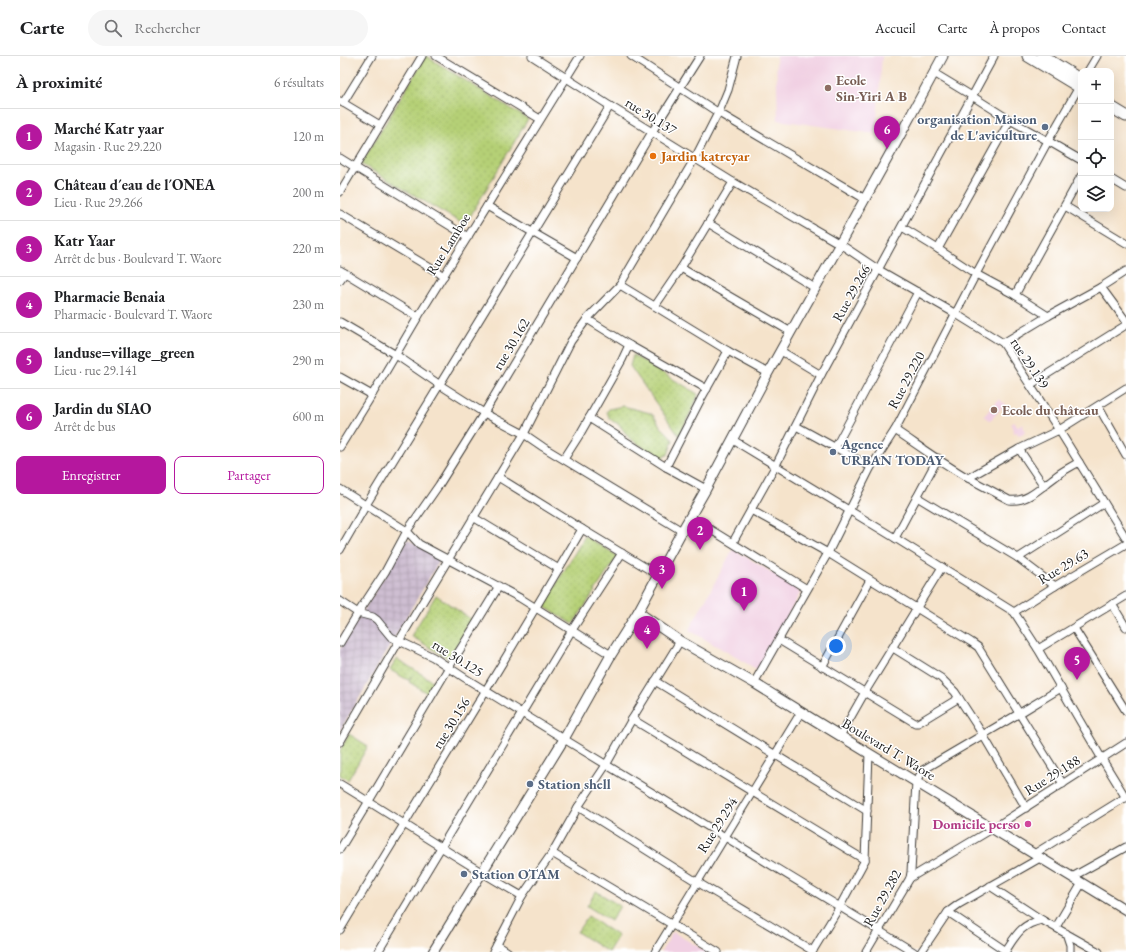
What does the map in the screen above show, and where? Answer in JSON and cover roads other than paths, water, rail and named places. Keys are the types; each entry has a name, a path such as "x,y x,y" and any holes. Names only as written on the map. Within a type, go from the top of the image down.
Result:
{"main road":[{"path":"1028,56 1078,84"},
{"path":"1042,56 1078,83"},
{"path":"1114,100 1126,107"},
{"path":"1114,109 1126,116"}],"street":[{"path":"372,56 341,102 380,125"},
{"path":"340,192 422,56"},
{"path":"436,56 540,119"},
{"name":"rue 30.137","path":"532,56 733,182 840,244"},
{"name":"Rue Lamboe","path":"340,447 418,317 580,56"},
{"path":"631,56 641,59 680,89 719,113 865,199"},
{"name":"rue 30.162","path":"340,643 385,572 407,531 439,485 484,413 652,132 700,56"},
{"path":"340,742 473,517 524,434 571,341 587,319 620,285 694,158 719,113 728,90 737,56"},
{"path":"433,952 564,739 611,655 638,612 733,440 790,332 943,56"},
{"name":"Rue 29.266","path":"732,542 776,465 821,375 994,56"},
{"path":"1090,68 1097,56"},
{"path":"934,73 1010,120 1078,158"},
{"name":"Rue 29.220","path":"754,683 828,553 870,467 894,430 1048,140 1078,88"},
{"path":"340,550 610,106"},
{"path":"938,249 1010,120"},
{"path":"340,158 468,237"},
{"path":"1114,181 1126,188"},
{"path":"655,306 681,268 733,182"},
{"path":"1015,295 1078,182"},
{"path":"487,206 576,258"},
{"path":"1065,206 1126,243"},
{"path":"340,214 444,276"},
{"path":"708,223 815,288"},
{"path":"902,227 976,274 1015,295 1048,316"},
{"name":"rue 29.139","path":"840,244 879,270 1003,343 1126,538"},
{"path":"681,268 790,332"},
{"path":"1003,343 1048,316 1101,288 1126,271"},
{"path":"340,280 342,272 418,317"},
{"path":"620,285 728,351 768,373"},
{"path":"1101,288 1126,321"},
{"path":"834,448 918,292"},
{"path":"587,319 629,345 707,389"},
{"path":"340,322 396,355 484,413 524,434 682,531"},
{"path":"1030,385 1126,325"},
{"path":"564,459 580,434 629,345"},
{"path":"666,467 728,351"},
{"path":"781,351 821,375"},
{"path":"340,377 372,395"},
{"path":"968,478 1019,449 1059,430 1126,388"},
{"path":"1098,406 1123,444 1126,455"},
{"path":"589,418 666,467 706,489"},
{"path":"796,426 870,467"},
{"path":"894,430 938,458 946,465 1013,501 1029,496 1044,486 1055,476 1079,462"},
{"path":"733,440 1014,612 1038,649 1102,759 1126,797 1037,856 948,912 921,952"},
{"path":"1019,449 1044,486"},
{"path":"895,538 938,458"},
{"path":"498,476 658,575"},
{"path":"340,489 407,531 419,544 499,586 611,655"},
{"path":"917,497 1018,558 1054,586"},
{"path":"1018,558 1104,503"},
{"path":"751,510 828,553 978,647 1063,784"},
{"path":"473,517 559,569"},
{"path":"690,517 807,589"},
{"name":"rue 30.156","path":"340,930 536,609 582,529"},
{"name":"Rue 29.63","path":"1014,612 1054,586 1126,544"},
{"path":"378,952 572,630 622,553"},
{"path":"840,736 865,692 942,567"},
{"path":"822,667 870,580"},
{"path":"340,849 370,802 448,667 463,646 499,586"},
{"path":"1038,649 1126,596"},
{"name":"rue 30.125","path":"340,601 358,613 373,617 391,636 399,641 427,653 606,765 914,952"},
{"path":"1112,604 1126,627"},
{"name":"Boulevard T. Waore","path":"638,612 680,641 754,683 1126,910"},
{"path":"1074,628 1126,711"},
{"path":"779,640 916,723 959,698"},
{"path":"493,952 522,896 552,853 578,807 606,765 632,719 680,641"},
{"path":"893,648 948,684 983,735 1026,808"},
{"path":"656,681 868,811"},
{"path":"916,782 922,770 1061,688"},
{"name":"Rue 29.294","path":"655,952 801,712"},
{"path":"632,719 865,860"},
{"name":"Rue 29.188","path":"910,878 1026,808 1126,743"},
{"path":"578,807 697,882 812,951 840,906 865,860 869,754"},
{"name":"Rue 29.282","path":"866,952 910,878 916,782"},
{"path":"340,784 481,873 522,896"},
{"path":"1072,877 1126,847"},
{"path":"552,853 718,952"},
{"path":"1056,927 1082,883"},
{"path":"990,886 1042,920 1098,952"},
{"path":"948,912 1006,951 1018,932 1026,925 1034,921 1042,920"},
{"path":"1066,933 1070,945 1070,952"},
{"path":"497,945 508,952"}],"place":[{"name":"Ecole Sin-Yiri A B","path":"828,88"},
{"name":"organisation Maison de L'aviculture","path":"1045,127"},
{"name":"Jardin du SIAO","path":"887,149"},
{"name":"Jardin katreyar","path":"653,156"},
{"name":"Ecole du château","path":"994,410"},
{"name":"Agence URBAN TODAY","path":"833,452"},
{"name":"Château d´eau de l´ONEA","path":"700,550"},
{"name":"Katr Yaar","path":"662,589"},
{"name":"Marché Katr yaar","path":"744,611"},
{"name":"Pharmacie Benaia","path":"647,649"},
{"name":"landuse=village_green","path":"1077,680"},
{"name":"Station shell","path":"530,784"},
{"name":"Domicile perso","path":"1028,824"},
{"name":"Station OTAM","path":"464,874"}]}
